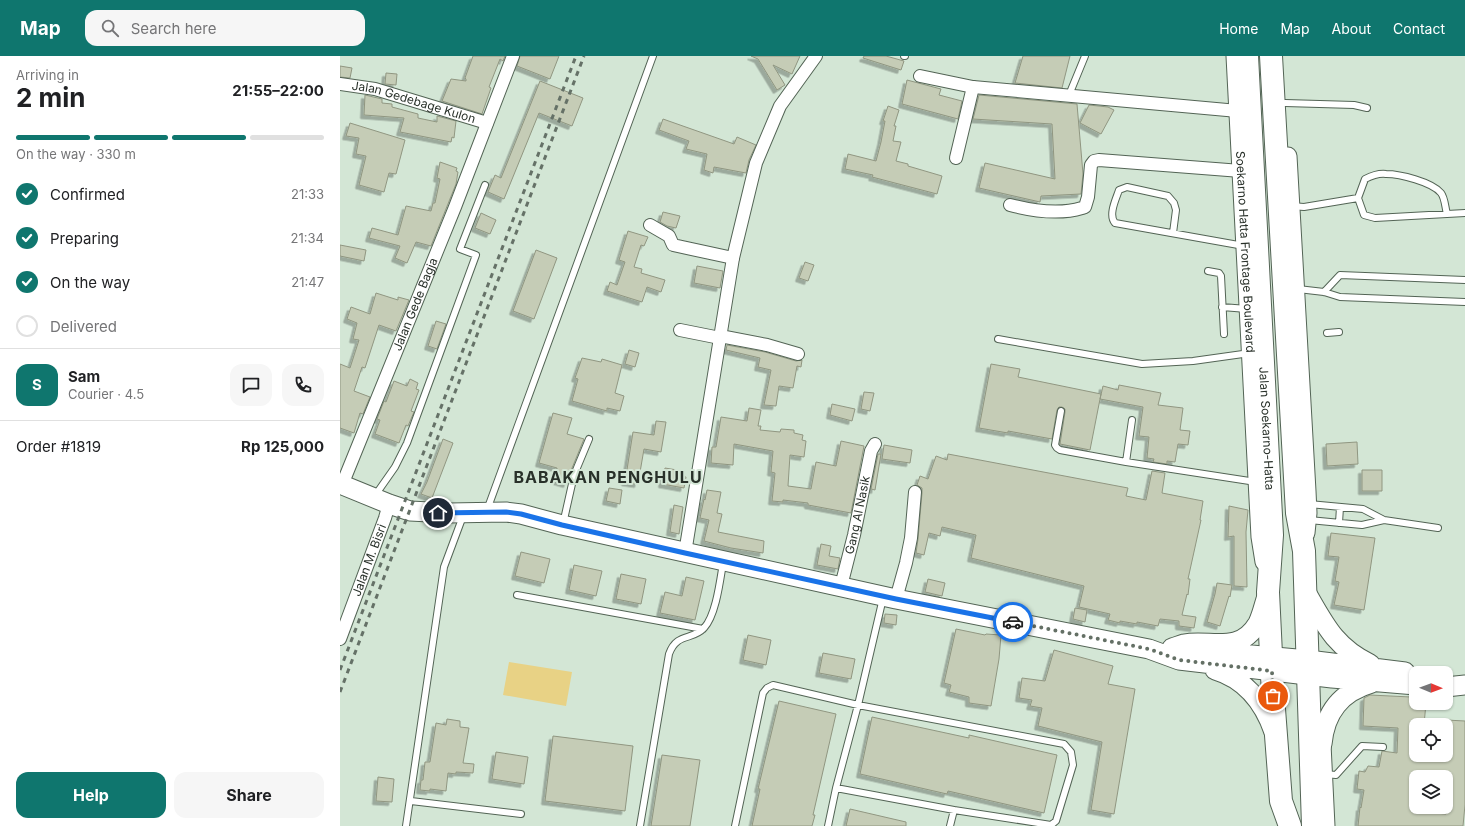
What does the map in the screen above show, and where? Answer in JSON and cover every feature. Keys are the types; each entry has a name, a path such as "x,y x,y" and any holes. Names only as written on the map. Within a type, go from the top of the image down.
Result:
{"highway":[{"path":"1235,66 1247,56"},
{"name":"Jalan Soekarno-Hatta","path":"1247,56 1272,535 1268,592 1281,801 1290,826"},
{"name":"Jalan Soekarno-Hatta","path":"1277,60 1297,513 1304,551 1306,592 1313,826"}],"main road":[{"path":"1277,60 1285,103 1296,289 1307,512 1304,551"},
{"name":"Soekarno Hatta Frontage Boulevard","path":"1235,66 1260,537 1268,592"},
{"path":"341,484 381,501 410,511 462,518 486,512 521,514 562,525 685,553 890,597 1175,654 1272,663 1309,677 1388,676 1409,674"},
{"path":"1175,654 1184,644 1228,644 1242,639 1258,623 1268,592"},
{"path":"1306,592 1332,635 1349,652 1388,676 1409,683"},
{"path":"1175,654 1191,664 1224,673 1241,682 1248,688 1270,720 1277,741"},
{"path":"1322,744 1325,724 1334,707 1356,689 1388,676"},
{"name":"Jalan Soekarno-Hatta","path":"1309,677 1322,744 1326,826"},
{"name":"Jalan Soekarno-Hatta","path":"1278,826 1281,801"}],"street":[{"name":"Jalan Gede Bagja","path":"341,484 455,207 513,56"},
{"path":"685,553 732,258 759,156 780,106 816,56"},
{"path":"920,76 973,87 1238,111"},
{"name":"Jalan Gedebage Kulon","path":"340,84 375,89 487,123"},
{"path":"956,158 973,87"},
{"path":"1010,205 1035,211 1058,211 1082,208 1087,203 1091,165 1094,161 1099,160 1241,171"},
{"path":"650,225 669,236 673,245 732,258"},
{"path":"680,330 767,345 798,354"},
{"name":"Gang Al Nasik","path":"841,586 856,527 871,451 875,444"},
{"path":"890,597 906,563 911,538 915,492"},
{"name":"Jalan M. Bisri","path":"340,639 385,518 381,501"}],"lane":[{"path":"486,512 652,56"},
{"path":"1069,95 1085,56"},
{"path":"1285,103 1354,105 1367,108"},
{"path":"1447,214 1442,194 1436,188 1422,181 1386,174 1373,175 1365,179 1358,198 1364,215 1375,218 1447,214 1465,213"},
{"path":"381,501 407,443 476,255 460,249 485,185"},
{"path":"1173,233 1176,210 1174,203 1168,196 1127,187 1119,190 1112,216 1116,223 1245,246"},
{"path":"1291,206 1304,207 1358,198"},
{"path":"1208,271 1219,273 1221,276 1224,334"},
{"path":"1324,292 1340,275 1465,280"},
{"path":"1296,289 1324,292 1340,297 1465,302"},
{"path":"1222,308 1248,309"},
{"path":"1327,333 1339,332"},
{"path":"998,339 1142,364 1193,361 1251,353"},
{"path":"1061,411 1055,445 1056,448 1126,462 1258,482"},
{"path":"1126,462 1132,420"},
{"path":"562,525 574,475 589,439"},
{"path":"1307,512 1340,507 1363,509 1384,520 1438,528"},
{"path":"1339,523 1340,507"},
{"path":"1307,512 1339,523 1362,525 1384,520"},
{"path":"406,826 411,801 444,567 462,518"},
{"path":"640,826 669,654 676,641 694,635 703,629 710,619 720,582 723,560"},
{"path":"517,595 703,629"},
{"path":"828,826 836,788 858,705 890,597"},
{"path":"735,826 763,693 767,688 773,685 858,705 1064,744 1072,752 1073,764 1056,821 1051,825 954,810 836,788"},
{"path":"1323,774 1336,775 1362,746 1383,747"},
{"path":"411,801 521,814"},
{"path":"950,826 954,810"}],"shaded area":[{"path":"509,662 572,672 566,706 503,695"}],"building":[{"path":"473,56 505,56 503,61 500,59 489,87 491,88 482,114 442,101 451,79 466,81 465,78"},
{"path":"520,56 559,56 550,79 517,66"},
{"path":"751,56 800,56 792,74 773,65 785,85 777,90 758,59"},
{"path":"864,56 886,56 904,61 901,70 863,58"},
{"path":"1023,56 1070,56 1062,88 1015,83"},
{"path":"340,66 352,68 350,78 340,77"},
{"path":"386,73 397,74 396,85 385,84"},
{"path":"907,80 941,89 939,95 962,101 958,119 902,104"},
{"path":"540,81 583,98 572,126 539,113 504,199 488,192 495,175 501,178"},
{"path":"365,95 382,99 382,103 392,104 392,107 418,114 418,118 437,122 437,116 456,121 454,138 452,137 451,142 400,132 404,118 364,115"},
{"path":"979,95 1077,104 1083,174 1081,194 1041,196 1040,202 979,188 985,163 1055,179 1052,124 973,119"},
{"path":"1089,105 1108,107 1114,110 1101,134 1080,123"},
{"path":"888,106 899,110 894,126 896,126 893,141 901,142 896,161 942,176 937,194 872,177 873,175 845,169 848,154 876,161 885,121 883,121"},
{"path":"663,119 734,144 737,137 756,145 749,160 746,173 714,167 713,173 704,170 707,154 686,149 689,141 659,130"},
{"path":"350,123 405,140 396,174 389,173 384,192 359,185 366,156 356,154 359,138 346,136"},
{"path":"440,162 457,168 456,171 458,172 456,184 431,246 416,242 407,263 395,258 400,246 369,238 372,228 398,235 406,206 431,211 433,203 435,203 440,179 437,178"},
{"path":"663,212 680,216 676,228 667,226 660,222"},
{"path":"481,213 496,220 490,234 475,228"},
{"path":"628,231 648,237 644,246 641,245 634,267 642,269 641,273 665,280 661,292 647,287 642,302 607,291 610,282 617,285 625,262 619,260"},
{"path":"340,245 366,250 364,261 340,256"},
{"path":"536,250 557,258 534,319 513,311"},
{"path":"805,262 814,265 808,281 799,278"},
{"path":"697,266 723,271 720,288 694,283"},
{"path":"376,293 398,300 398,297 409,300 396,331 379,325 365,368 362,367 354,391 370,397 363,414 360,413 354,433 340,428 340,364 350,368 359,340 353,339 357,323 347,319 351,307 370,314"},
{"path":"436,321 446,324 437,349 428,346"},
{"path":"727,345 765,352 796,361 802,360 801,367 797,366 793,388 779,386 776,406 764,405 771,370 758,367 760,358 726,350"},
{"path":"629,350 639,353 635,367 625,364"},
{"path":"582,358 601,362 602,359 622,365 615,393 624,396 620,411 607,408 607,411 572,401 578,379 575,378"},
{"path":"991,364 1020,369 1018,377 1101,394 1090,450 1060,444 1065,412 1065,409 1062,407 1059,407 1057,410 1052,439 1008,431 1008,433 979,428"},
{"path":"410,379 418,383 416,389 419,390 411,411 414,412 408,426 406,425 399,443 375,434 380,420 377,419 384,401 386,402 394,381 407,386"},
{"path":"1119,385 1161,393 1158,405 1183,408 1180,430 1190,431 1188,445 1178,444 1175,462 1167,461 1167,464 1153,462 1154,459 1147,458 1149,437 1139,436 1143,407 1100,399 1103,386 1118,390"},
{"path":"864,392 874,393 870,411 861,409"},
{"path":"832,404 855,409 852,421 830,415"},
{"path":"749,408 761,410 758,426 761,426 760,430 780,432 781,429 794,430 794,433 803,435 802,440 806,441 804,457 790,455 788,486 811,489 816,462 836,466 841,441 864,446 851,513 808,505 808,503 783,500 783,502 772,501 775,473 771,472 773,451 734,444 733,465 711,463 712,447 716,447 721,417 747,421"},
{"path":"553,413 572,418 567,434 584,439 567,484 557,481 557,468 539,463"},
{"path":"656,421 666,422 661,452 644,449 638,484 625,482 633,432 654,435"},
{"path":"443,439 453,443 432,498 421,494"},
{"path":"1357,442 1358,464 1327,466 1326,444"},
{"path":"884,445 912,450 910,463 882,459"},
{"path":"878,454 881,454 875,490 871,489"},
{"path":"948,454 1128,488 1126,496 1146,500 1152,471 1165,473 1162,493 1203,501 1201,520 1188,579 1190,579 1188,595 1187,594 1182,615 1196,617 1194,628 1179,626 1179,621 1160,619 1158,626 1137,622 1137,624 1120,621 1120,623 1108,620 1110,614 1079,607 1084,586 971,558 976,535 942,527 940,536 929,533 924,555 916,553 922,493 922,488 917,485 920,476 928,479 936,456 947,460"},
{"path":"665,468 677,470 676,475 686,477 684,488 662,484"},
{"path":"1362,470 1382,470 1382,491 1362,491"},
{"path":"609,488 622,490 620,504 606,501"},
{"path":"707,490 721,492 717,513 722,514 718,532 764,541 763,553 731,548 704,541 709,520 700,518"},
{"path":"674,505 683,507 679,534 670,532"},
{"path":"1229,506 1248,510 1246,532 1247,587 1234,586 1234,536 1228,537"},
{"path":"1331,533 1375,538 1364,610 1334,605 1339,582 1335,581 1339,557 1328,556"},
{"path":"821,544 831,546 829,556 840,558 838,569 817,565"},
{"path":"521,552 550,559 544,583 515,576"},
{"path":"574,565 602,571 596,596 569,590"},
{"path":"621,574 646,579 641,604 616,599"},
{"path":"686,577 704,581 695,620 660,613 665,592 682,596"},
{"path":"928,579 945,583 942,596 925,592"},
{"path":"1217,583 1232,585 1230,597 1229,596 1220,626 1207,622"},
{"path":"1075,608 1087,610 1085,622 1073,619"},
{"path":"885,614 897,615 896,625 884,623"},
{"path":"956,629 985,635 1001,635 999,659 991,706 969,703 969,697 949,692 951,685 944,683"},
{"path":"748,635 771,640 766,665 743,660"},
{"path":"1054,650 1113,666 1108,684 1135,689 1114,814 1091,810 1102,742 1038,726 1042,708 1030,706 1032,700 1019,698 1022,678 1045,681"},
{"path":"823,653 855,659 851,679 819,673"},
{"path":"1370,695 1409,697 1409,710 1425,710 1425,718 1409,718 1409,762 1453,762 1453,720 1465,721 1465,805 1463,826 1358,826 1364,790 1357,789 1359,771 1365,772 1368,766 1379,767 1382,751 1397,753 1398,728 1363,726 1364,698"},
{"path":"779,701 836,714 813,815 815,815 812,826 752,826 760,789 758,789"},
{"path":"872,717 969,738 969,735 1057,755 1044,813 948,791 947,794 860,774"},
{"path":"447,719 460,721 460,727 469,728 463,763 474,764 473,773 448,773 446,791 430,789 430,791 420,790 425,762 430,762 436,723 446,725"},
{"path":"553,736 633,746 625,811 545,801"},
{"path":"496,752 528,757 524,784 492,779"},
{"path":"662,755 700,760 690,826 651,826"},
{"path":"378,777 394,779 392,802 376,801"},
{"path":"850,809 906,822 906,826 846,826"}],"railway":[{"path":"340,670 576,56"},
{"path":"340,692 584,56"}],"way so far":[{"path":"1013,622 1149,649 1179,660 1272,671 1273,696"}],"district":[{"name":"BABAKAN PENGHULU","path":"608,477"}],"route":[{"path":"438,513 506,512 521,514 562,525 685,553 896,599 1013,622"}]}
